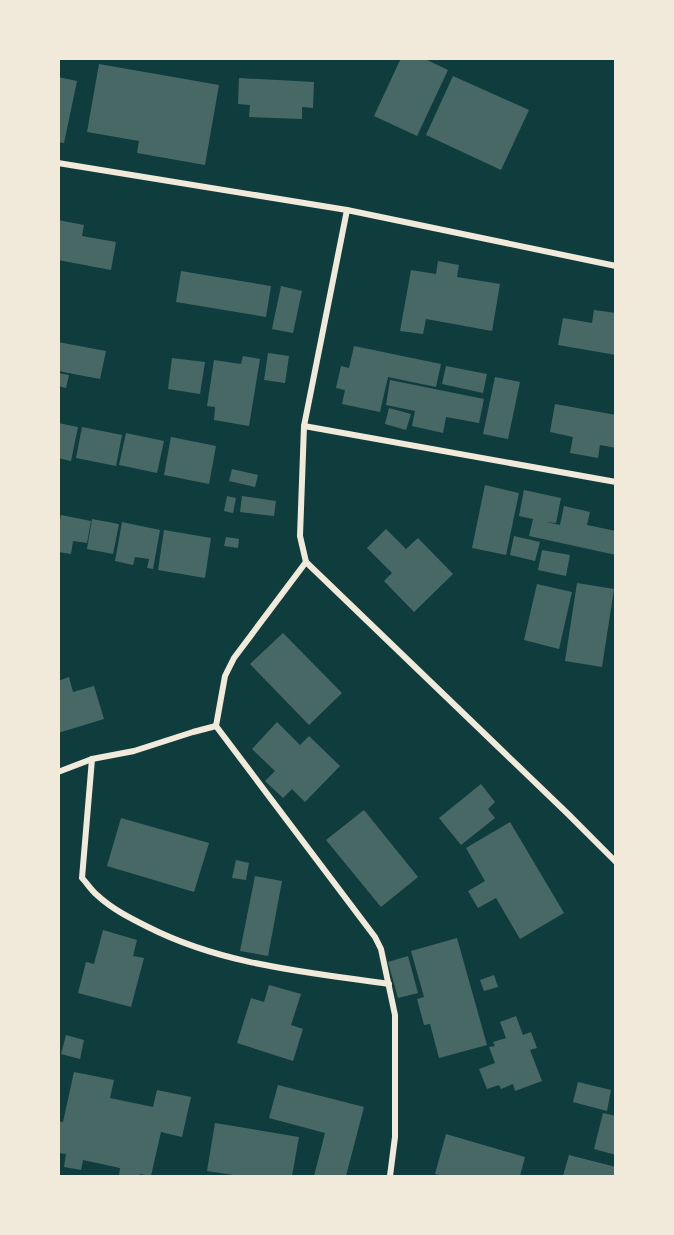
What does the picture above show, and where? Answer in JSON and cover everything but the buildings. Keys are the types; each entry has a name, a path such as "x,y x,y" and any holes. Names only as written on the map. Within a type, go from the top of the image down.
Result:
{"street":[{"path":"58,163 347,210 615,266"},
{"path":"347,210 304,426 300,536 306,562 615,862"},
{"path":"304,426 615,483"},
{"path":"306,562 234,658 225,676 216,726 375,937 381,949 395,1015 395,1137 390,1176"},
{"path":"58,772 92,759 134,752 216,726"},
{"path":"92,759 82,878 96,894 124,915 198,949 280,968 389,984"}]}
